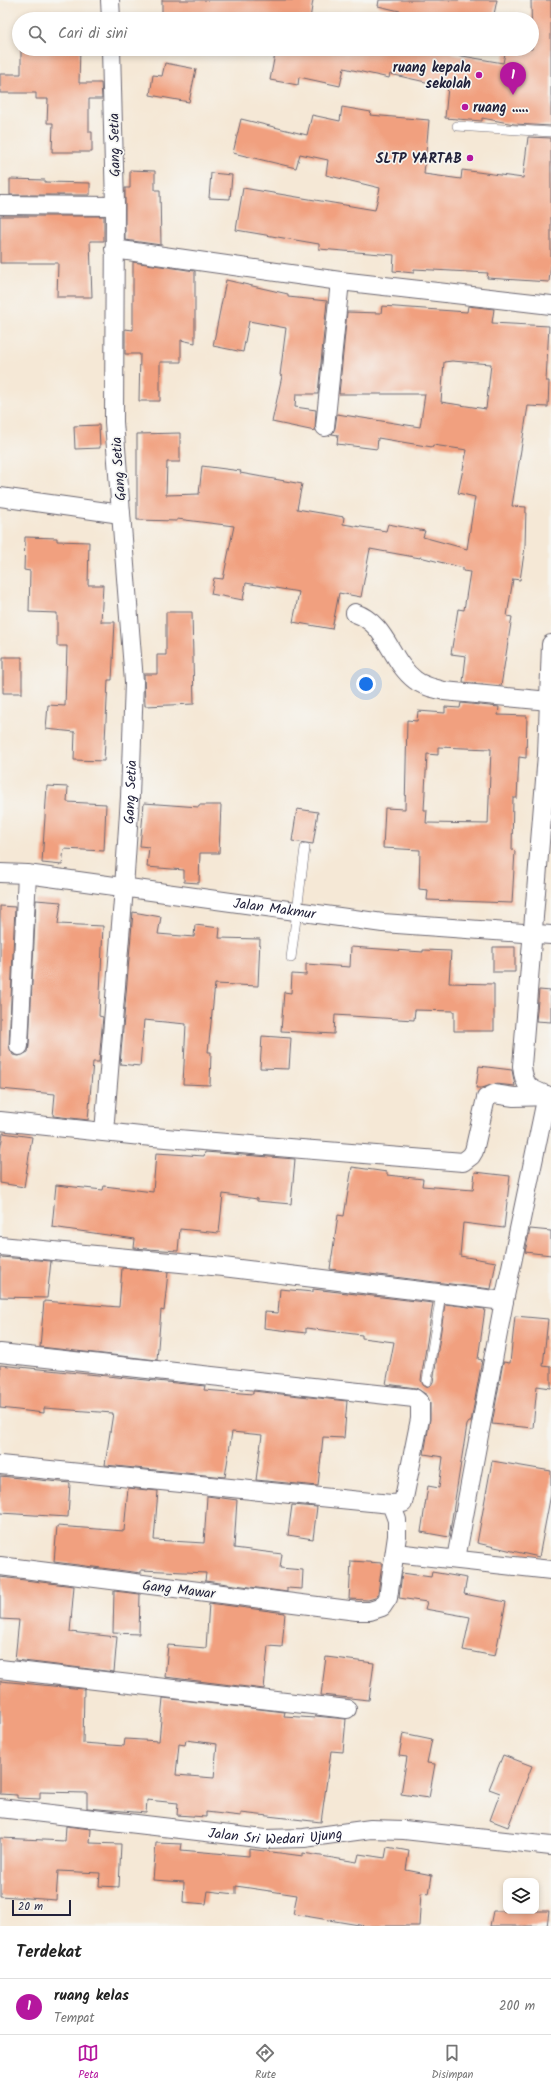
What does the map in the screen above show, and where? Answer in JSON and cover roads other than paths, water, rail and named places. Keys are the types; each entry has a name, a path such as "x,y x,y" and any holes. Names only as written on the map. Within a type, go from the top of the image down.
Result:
{"street":[{"path":"110,0 110,12"},
{"name":"Gang Setia","path":"104,1132 124,888 130,797 134,682 130,612 114,422 115,206 111,56"},
{"path":"0,205 115,206"},
{"path":"114,249 340,281 551,305"},
{"path":"325,427 340,281"},
{"path":"0,497 121,514"},
{"path":"355,613 365,616 380,630 408,674 427,687 444,691 549,701"},
{"path":"549,1096 531,1089 523,1080 522,1066 542,934 551,644"},
{"name":"Jalan Makmur","path":"0,873 27,874 383,923 542,934"},
{"path":"18,1046 27,874"},
{"path":"0,1121 104,1132 463,1162 472,1156 474,1151 486,1098 494,1094 514,1096 549,1096"},
{"path":"456,1559 504,1301 549,1096"},
{"path":"0,1246 223,1267 504,1301"},
{"path":"0,1354 414,1398 420,1403 420,1419 403,1503 391,1504 0,1465"},
{"name":"Gang Mawar","path":"0,1566 357,1611 376,1610 382,1608 388,1598 395,1553 398,1526 391,1504"},
{"path":"395,1553 551,1570"},
{"path":"0,1669 347,1708"},
{"name":"Jalan Sri Wedari Ujung","path":"0,1808 265,1840 304,1838 371,1829 404,1830 551,1846"}],"lane":[{"path":"457,126 551,132"},
{"path":"291,958 305,848"},
{"path":"427,1381 441,1294"}],"place":[{"name":"ruang kepala sekolah","path":"479,75"},
{"name":"ruang kelas","path":"513,95"},
{"name":"ruang .....","path":"465,107"},
{"name":"SLTP YARTAB","path":"470,158"}]}
